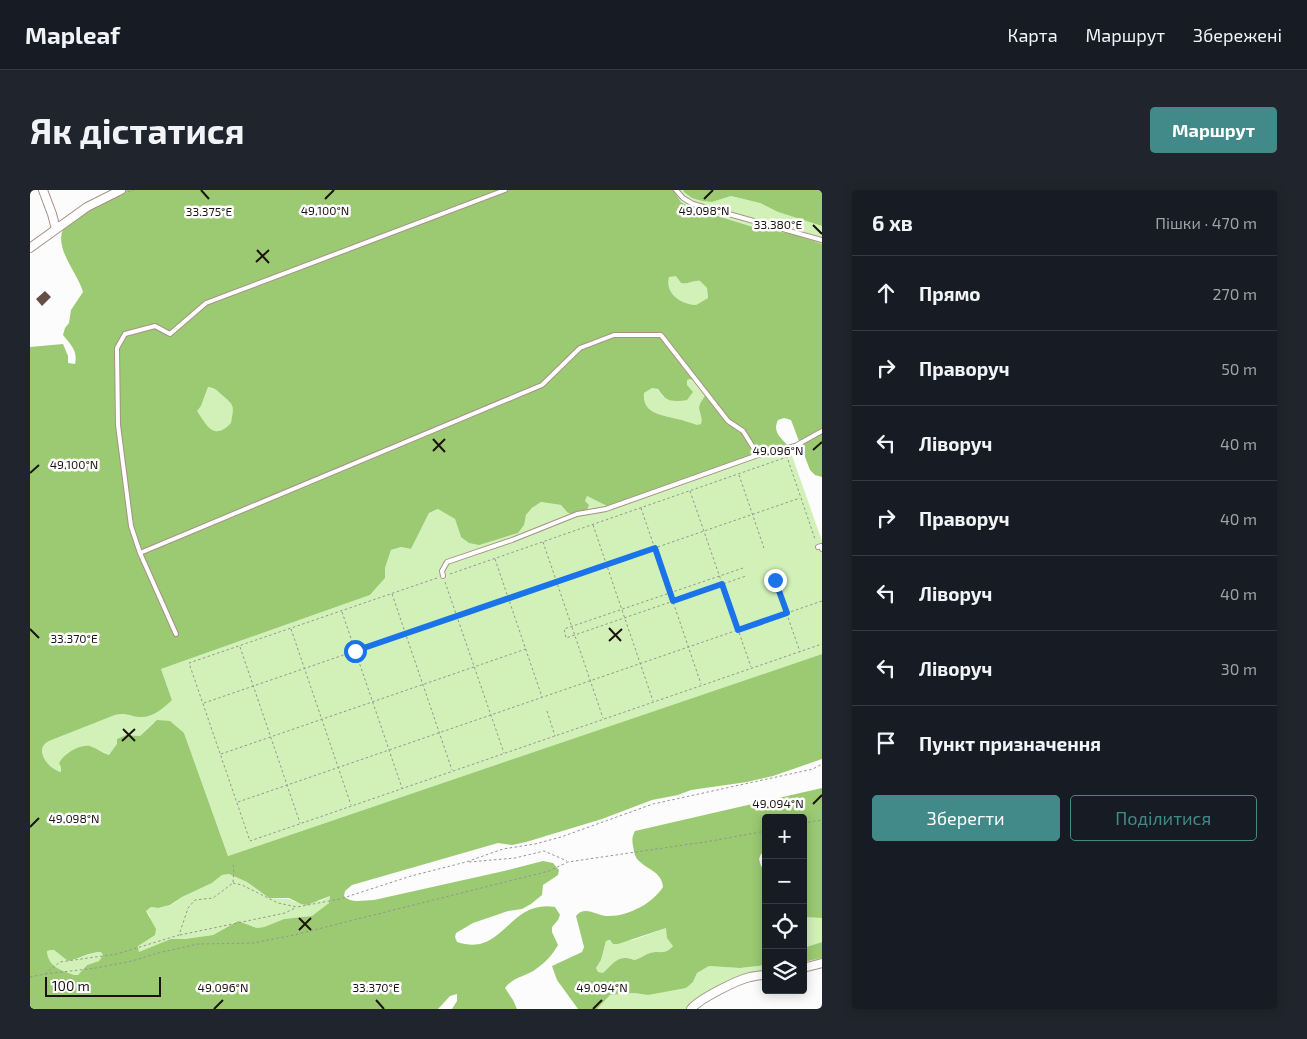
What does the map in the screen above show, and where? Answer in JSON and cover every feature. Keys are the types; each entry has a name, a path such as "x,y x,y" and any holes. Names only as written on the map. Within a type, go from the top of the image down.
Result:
{"street":[{"path":"43,190 56,229"},
{"path":"30,248 87,208 121,190"},
{"path":"807,967 822,963"},
{"path":"691,1009 711,994 749,977 762,975"}],"lane":[{"path":"176,634 140,553 131,526 118,425 117,348 125,334 155,326 170,334 206,303 505,190"},
{"path":"676,190 683,198 693,204 822,240"},
{"path":"140,553 542,386 580,348 614,335 661,336 728,421 743,432 758,455"},
{"path":"443,576 442,571 447,562 512,540 577,514 606,509 758,455 795,446 822,432"}],"path":[{"path":"815,539 787,457 189,663 250,841 822,644"},
{"path":"739,474 764,548"},
{"path":"690,491 751,669"},
{"path":"203,703 801,497"},
{"path":"641,508 702,686"},
{"path":"592,524 654,702"},
{"path":"542,542 603,720"},
{"path":"494,558 542,698"},
{"path":"743,568 564,629 566,638 746,576"},
{"path":"443,576 504,754"},
{"path":"775,580 800,652"},
{"path":"392,594 453,772"},
{"path":"237,803 822,601"},
{"path":"342,611 402,789"},
{"path":"290,628 351,806"},
{"path":"239,646 300,824"},
{"path":"221,755 526,650"},
{"path":"547,711 556,736"},
{"path":"46,974 60,962 118,954 179,935 285,913 297,907 340,899 411,876 466,862 502,849 535,844 561,837 653,804 755,782 813,768 822,764"},
{"path":"807,823 822,820"},
{"path":"30,977 132,962 158,952 198,944 253,943 294,935 549,871 568,862 762,832"},
{"path":"466,862 515,858 544,851 568,862"},
{"path":"232,863 234,867 233,883"},
{"path":"179,935 188,908 195,900 212,898 233,883 242,885 278,903 297,907"}],"green space":[{"path":"119,190 673,190 681,202 689,207 753,227 798,235 822,244 822,477 815,475 810,470 791,420 784,418 778,420 776,428 778,435 789,447 611,510 587,496 585,501 589,505 585,515 576,517 567,512 561,505 541,502 526,515 524,525 518,533 479,545 469,543 461,537 455,519 438,509 429,513 411,549 401,547 391,550 385,568 385,578 370,595 161,669 172,700 169,703 149,716 115,715 49,741 44,745 42,754 51,767 61,772 59,763 61,760 72,750 81,747 90,746 109,755 117,744 117,739 126,735 140,736 157,720 170,721 184,733 228,856 822,654 822,759 773,776 747,782 691,790 678,795 652,800 602,819 526,842 512,845 498,843 352,885 345,891 344,896 350,900 374,900 543,861 553,863 559,870 558,875 543,885 542,895 531,904 522,909 508,911 473,923 456,933 455,937 457,942 473,945 486,942 526,911 539,907 555,907 560,915 552,927 552,932 558,945 539,967 515,979 505,988 517,1009 452,1009 457,1001 457,994 450,996 438,1009 30,1009 30,347 63,344 68,356 68,363 75,364 75,352 63,335 69,323 71,310 83,292 63,250 61,241 66,225","holes":["676,276 681,283 700,281 707,288 708,298 696,305 685,303 672,293 668,283 669,277","691,379 706,392 699,407 702,419 701,424 697,425 659,415 646,405 644,393 652,388 658,389 667,399 687,400 693,392 687,385 687,380","208,387 214,389 231,404 233,410 231,423 220,431 211,429 197,411 201,406","229,874 247,882 269,898 289,898 307,905 330,896 329,903 312,916 284,919 257,928 238,921 213,935 171,939 139,952 138,946 155,935 156,929 146,911 151,907 158,908 170,905 182,897 212,883 222,875","51,950 54,950 68,961 97,952 101,952 103,955 99,961 87,965 78,975 56,967 48,956 47,951"]},
{"path":"673,190 683,190 712,202 731,196 760,203 778,212 822,226 822,244 798,235 753,227 689,207 681,202"},
{"path":"683,190 822,190 822,226 778,212 760,203 731,196 712,202 702,201 692,198"},
{"path":"676,275 681,283 700,281 707,288 708,298 696,305 685,303 675,297 668,283 669,277"},
{"path":"691,379 706,392 699,407 702,419 701,424 697,426 682,420 659,415 646,405 644,393 652,388 657,389 663,397 687,385 687,380"},
{"path":"208,387 217,391 233,407 232,423 220,431 207,426 196,411 201,406"},
{"path":"789,447 822,541 822,654 228,856 184,733 153,723 140,736 126,735 109,755 91,746 61,767 61,772 51,767 42,754 44,745 49,741 115,715 125,713 139,717 172,700 161,669 370,595 385,578 385,568 391,550 401,547 411,549 429,513 439,509 455,519 461,537 503,537 517,532 522,527 525,517 529,512 541,502 561,505 567,512 585,501 587,496 611,510"},
{"path":"822,788 822,918 807,917 807,814 762,814 762,854 759,859 762,867 762,965 740,968 709,966 697,973 693,982 686,988 648,995 634,993 610,995 597,1009 578,1009 557,980 552,966 582,952 584,947 576,916 583,911 605,916 624,914 640,908 659,893 663,887 660,878 637,858 632,842 635,831","holes":["666,928 667,938 673,946 667,951 653,952 638,959 624,958 617,960 603,973 598,972 596,968 601,960 606,941 610,940 613,944 618,944"]},
{"path":"229,874 247,882 269,898 289,899 295,902 320,901 330,896 329,903 313,916 284,919 257,928 237,921 213,935 171,939 139,953 138,946 143,941 150,916 146,911 151,907 158,908 171,905 182,897 212,883 222,875"},
{"path":"807,917 822,918 822,942 807,947"},
{"path":"666,928 673,946 667,951 653,952 634,960 629,958 620,959 603,973 598,972 596,968 601,960 606,941 633,940"},
{"path":"822,942 822,958 807,961 807,947"},
{"path":"54,950 68,961 101,952 103,955 99,961 87,965 78,975 74,975 60,969 50,961 47,951"},
{"path":"762,965 762,979 731,987 692,1009 597,1009 610,995 634,993 648,995 693,982 697,973 709,966 740,968"}],"building":[{"path":"45,291 51,297 42,306 36,299"}],"route":[{"path":"355,651 655,548 673,601 722,584 738,630 787,613 775,580"}]}
